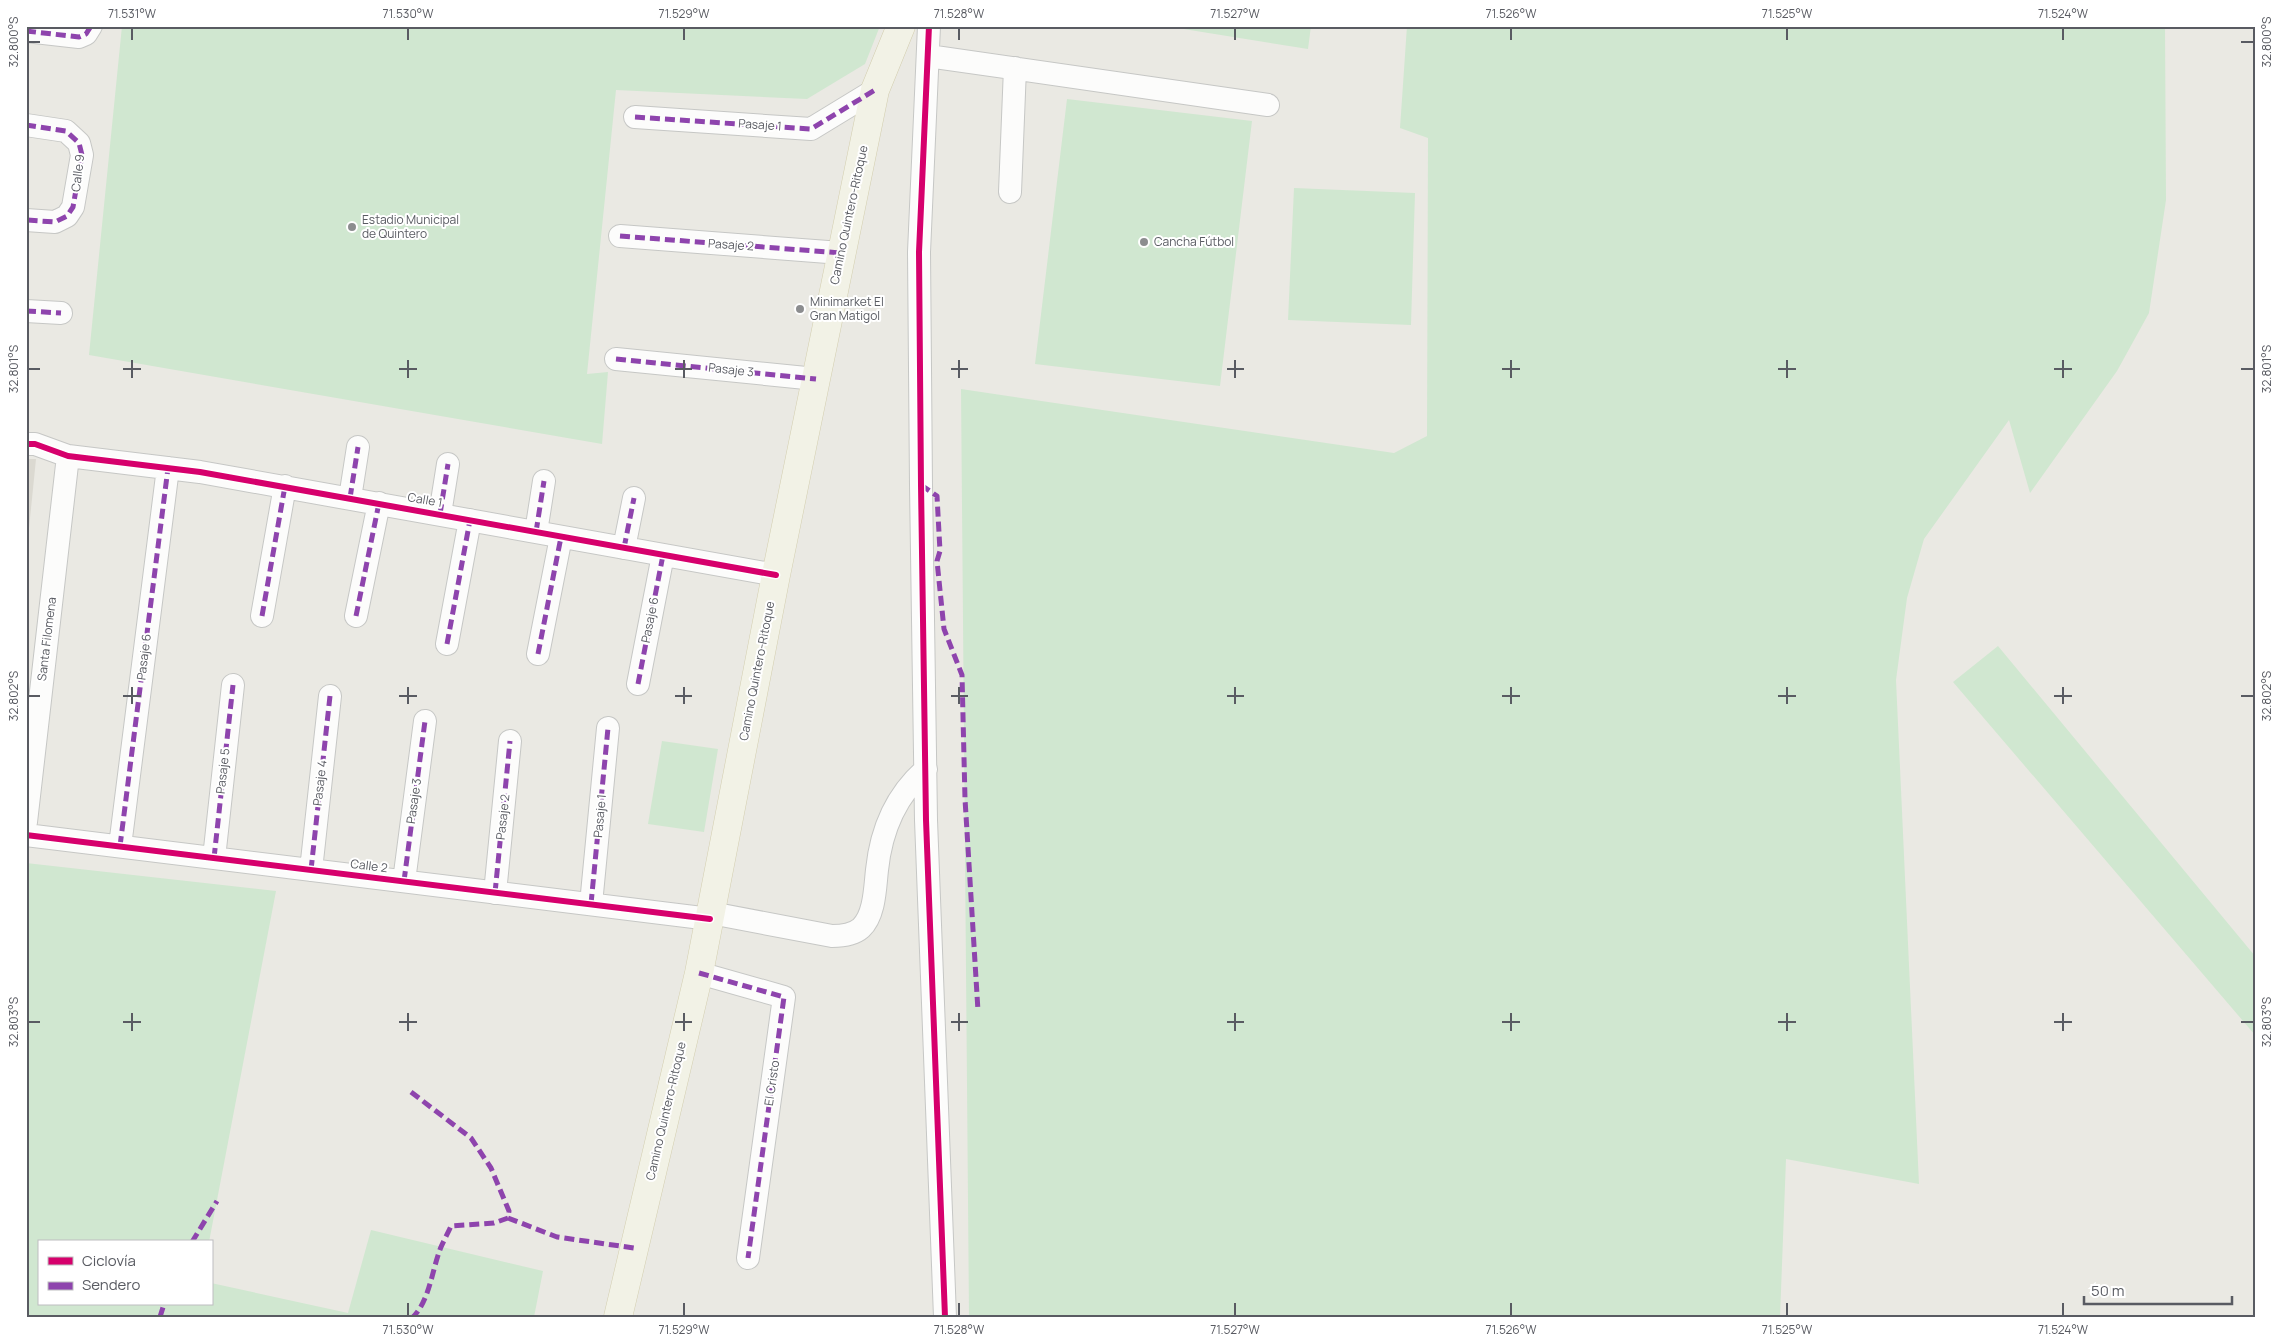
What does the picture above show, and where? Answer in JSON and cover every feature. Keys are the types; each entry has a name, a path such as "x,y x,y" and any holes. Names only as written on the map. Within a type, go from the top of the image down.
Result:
{"main road":[{"name":"Camino Quintero-Ritoque","path":"618,1317 710,916 776,575 875,90 901,26"}],"street":[{"path":"26,31 78,37 86,34 91,26"},
{"path":"929,26 919,252 926,769 945,1317"},
{"path":"928,56 1268,105"},
{"path":"1010,192 1015,68"},
{"name":"Pasaje 1","path":"635,117 811,129 875,90"},
{"name":"Calle 9","path":"26,125 66,131 79,143 82,155 71,212 61,220 54,222 26,220"},
{"name":"Pasaje 2","path":"620,236 841,253"},
{"path":"26,310 61,314"},
{"name":"Pasaje 3","path":"616,358 816,379"},
{"name":"Calle 1","path":"26,444 35,444 68,456 168,468 285,486 776,575"},
{"path":"350,498 358,447"},
{"name":"Santa Filomena","path":"26,822 68,456"},
{"path":"440,514 448,464"},
{"name":"Pasaje 6","path":"120,846 168,468"},
{"path":"536,532 544,481"},
{"path":"262,616 285,486"},
{"path":"624,548 634,498"},
{"path":"356,616 379,503"},
{"path":"447,644 470,520"},
{"path":"538,654 561,536"},
{"name":"Pasaje 6","path":"638,684 663,555"},
{"name":"Pasaje 5","path":"214,858 233,685"},
{"name":"Pasaje 4","path":"311,870 330,696"},
{"name":"Pasaje 3","path":"404,881 425,721"},
{"name":"Pasaje 1","path":"591,904 608,728"},
{"name":"Pasaje 2","path":"495,892 510,741"},
{"name":"Calle 2","path":"26,835 591,904 710,916 832,936 851,933 861,928 874,894 877,869 889,818 904,792 926,769"},
{"name":"El Cristo","path":"698,972 784,997 748,1258"}],"shaded area":[{"path":"26,459 36,459 26,558"}],"green space":[{"name":"Estadio Municipal de Quintero","path":"122,26 880,26 865,64 807,99 616,90 587,374 608,372 602,444 89,355"},
{"path":"1165,26 1311,26 1308,49"},
{"path":"1407,26 2165,26 2166,200 2149,313 2117,371 2030,493 2009,420 1924,539 1907,598 1896,680 1919,1184 1786,1159 1780,1317 969,1317 961,389 1394,453 1427,436 1428,138 1400,128"},
{"name":"Cancha Fútbol","path":"1067,99 1252,121 1220,386 1035,364"},
{"path":"1294,188 1415,193 1411,325 1288,320"},
{"path":"1998,646 2255,956 2255,1035 1953,682"},
{"path":"662,741 718,749 704,832 648,824"},
{"path":"26,863 276,891 209,1240 38,1240 38,1306 212,1306 212,1283 348,1313 371,1230 543,1271 534,1317 26,1317"}],"marked path":[{"path":"26,31 79,37 86,34 91,26"},
{"path":"635,117 811,129 875,90"},
{"path":"26,125 66,131 79,143 82,155 73,207 67,216 55,222 26,220"},
{"path":"620,236 841,253"},
{"path":"26,311 61,313"},
{"path":"616,359 816,379"},
{"path":"350,498 358,447"},
{"path":"440,514 448,464"},
{"path":"120,846 168,468"},
{"path":"536,532 544,481"},
{"path":"921,485 937,496 940,551 937,561 944,629 962,675 965,799 978,1011"},
{"path":"262,616 285,486"},
{"path":"624,548 634,498"},
{"path":"356,616 379,503"},
{"path":"447,644 470,520"},
{"path":"538,654 561,537"},
{"path":"638,684 663,555"},
{"path":"214,858 233,685"},
{"path":"311,870 330,696"},
{"path":"404,881 425,721"},
{"path":"591,904 608,728"},
{"path":"495,893 510,741"},
{"path":"699,973 784,997 748,1258"},
{"path":"411,1092 471,1138 491,1168 509,1211 508,1218 494,1223 451,1226 441,1247 427,1293 419,1310 413,1317"},
{"path":"193,1240 217,1201"},
{"path":"508,1218 557,1237 634,1248"},
{"path":"160,1317 163,1306"}],"cycle path":[{"path":"929,26 919,252 921,485 926,820 945,1317"},
{"path":"26,444 35,444 68,456 200,472 776,575"},
{"path":"26,835 710,919"}],"place":[{"name":"Estadio Municipal de Quintero","path":"352,227"},
{"name":"Cancha Fútbol","path":"1144,242"},
{"name":"Minimarket El Gran Matigol","path":"800,309"}]}
